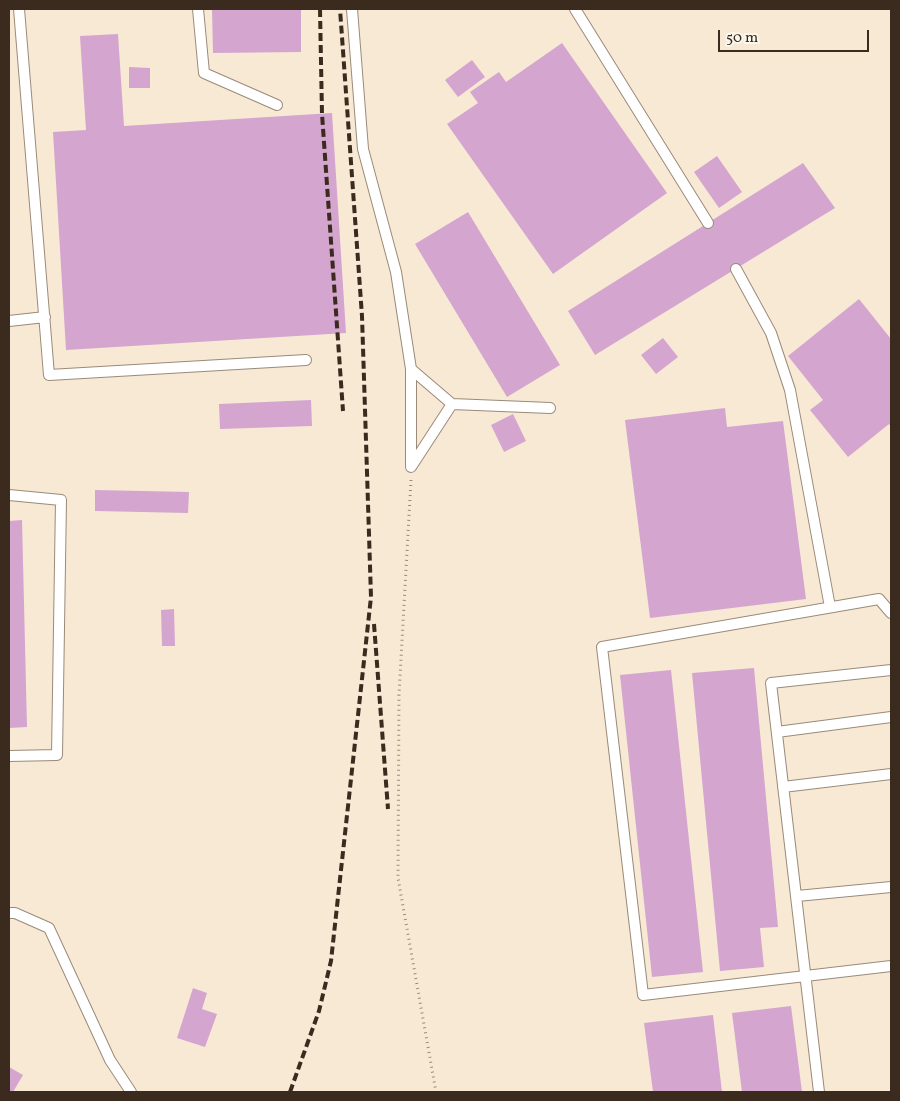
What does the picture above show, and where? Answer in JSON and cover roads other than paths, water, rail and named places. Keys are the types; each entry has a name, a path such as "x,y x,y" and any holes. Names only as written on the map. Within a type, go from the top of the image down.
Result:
{"lane":[{"path":"19,9 49,375 306,360"},
{"path":"198,9 204,73 277,105"},
{"path":"352,9 363,149 396,272 411,369 411,467 452,404"},
{"path":"575,9 708,223"},
{"path":"736,269 771,333 790,390 830,607"},
{"path":"9,321 45,318"},
{"path":"411,369 452,404 550,408"},
{"path":"9,495 61,500 58,755 9,756"},
{"path":"891,613 879,599 602,647 643,995 891,966"},
{"path":"820,1092 771,683 891,670"},
{"path":"777,732 891,717"},
{"path":"784,786 891,774"},
{"path":"797,896 891,886"},
{"path":"9,913 14,913 49,928 110,1060 131,1092"}],"railway":[{"path":"320,9 322,114 343,411"},
{"path":"290,1092 319,1011 331,961 371,597 362,316 340,9"},
{"path":"374,624 388,809"}]}
